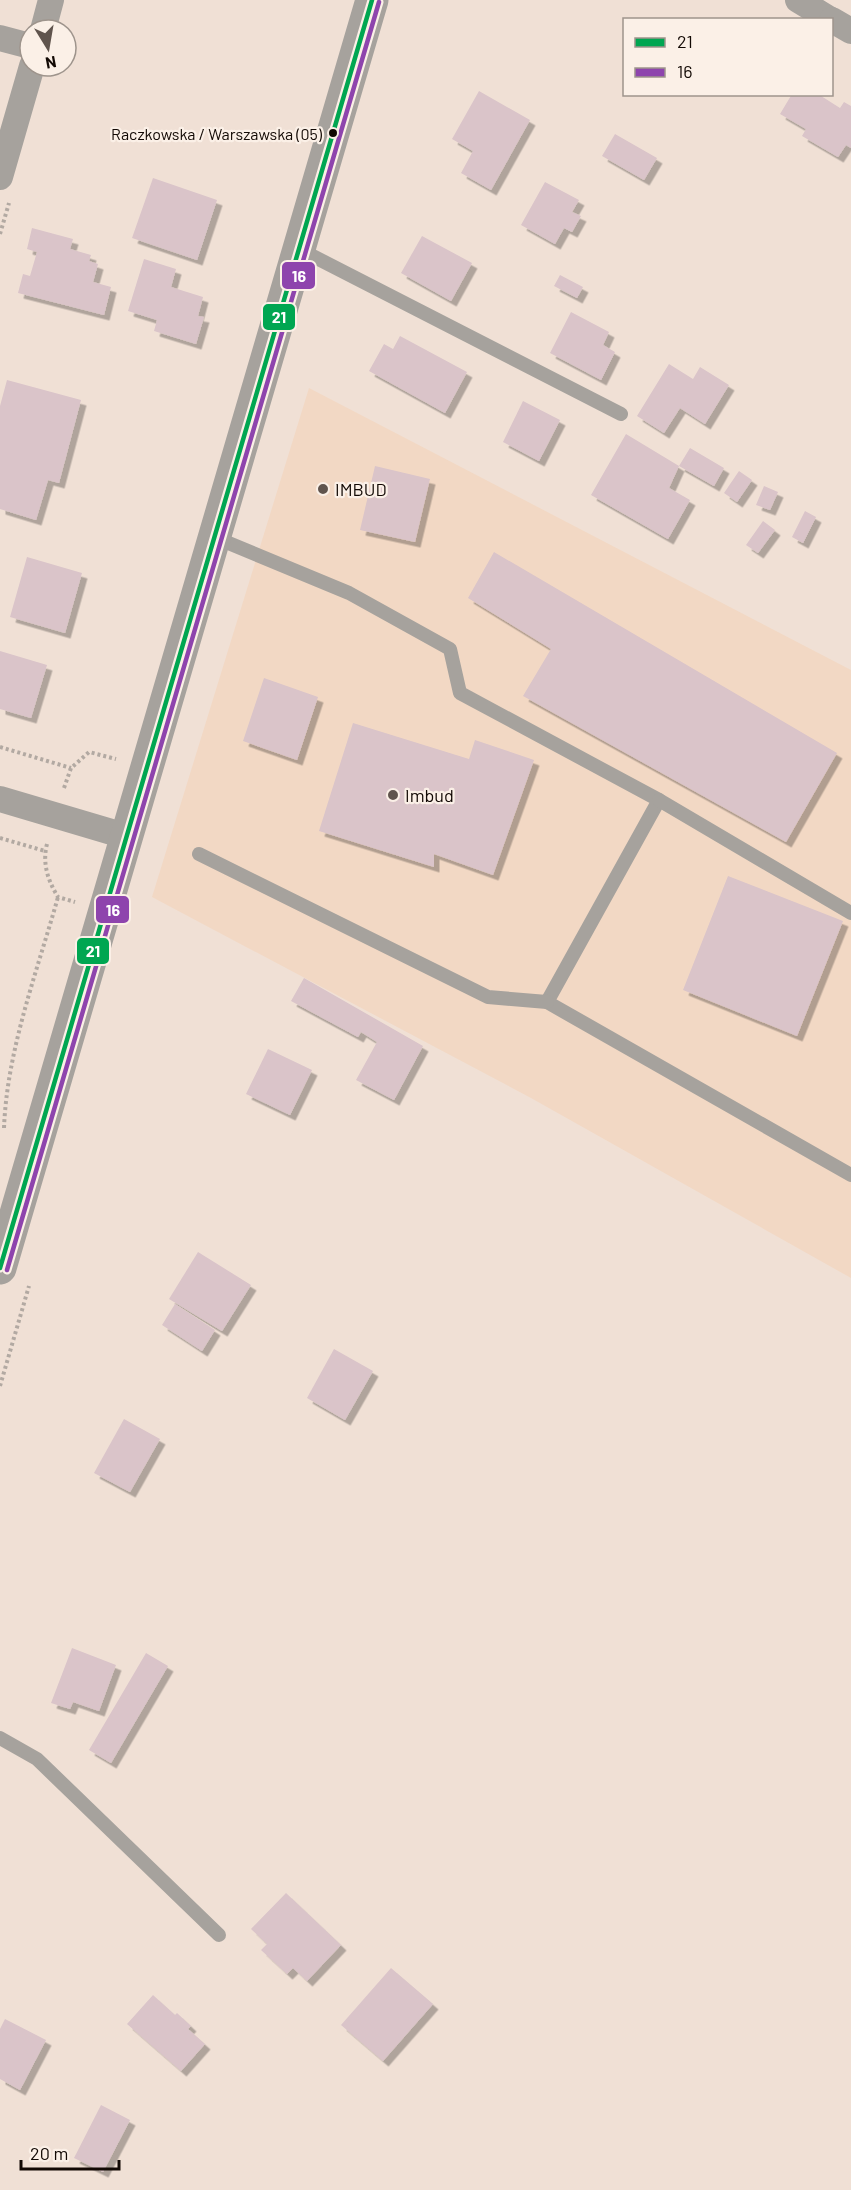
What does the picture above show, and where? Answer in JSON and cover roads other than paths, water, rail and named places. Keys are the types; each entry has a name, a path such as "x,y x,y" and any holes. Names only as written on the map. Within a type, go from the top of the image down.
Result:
{"street":[{"path":"46,18 51,0"},
{"path":"0,1268 372,0"},
{"path":"798,0 828,18"},
{"path":"833,21 851,31"},
{"path":"0,38 18,43"},
{"path":"0,177 29,78"},
{"path":"0,799 125,836"}],"lane":[{"path":"299,249 621,414"},
{"path":"214,537 349,593 450,649 460,693 659,800 851,913"},
{"path":"547,1002 659,800"},
{"path":"199,854 488,997 547,1002 851,1175"},
{"path":"0,1738 38,1759 219,1935"}],"place":[{"name":"Raczkowska / Warszawska (05)","path":"333,133"},
{"name":"IMBUD","path":"323,489"},
{"name":"Imbud","path":"393,795"}]}
